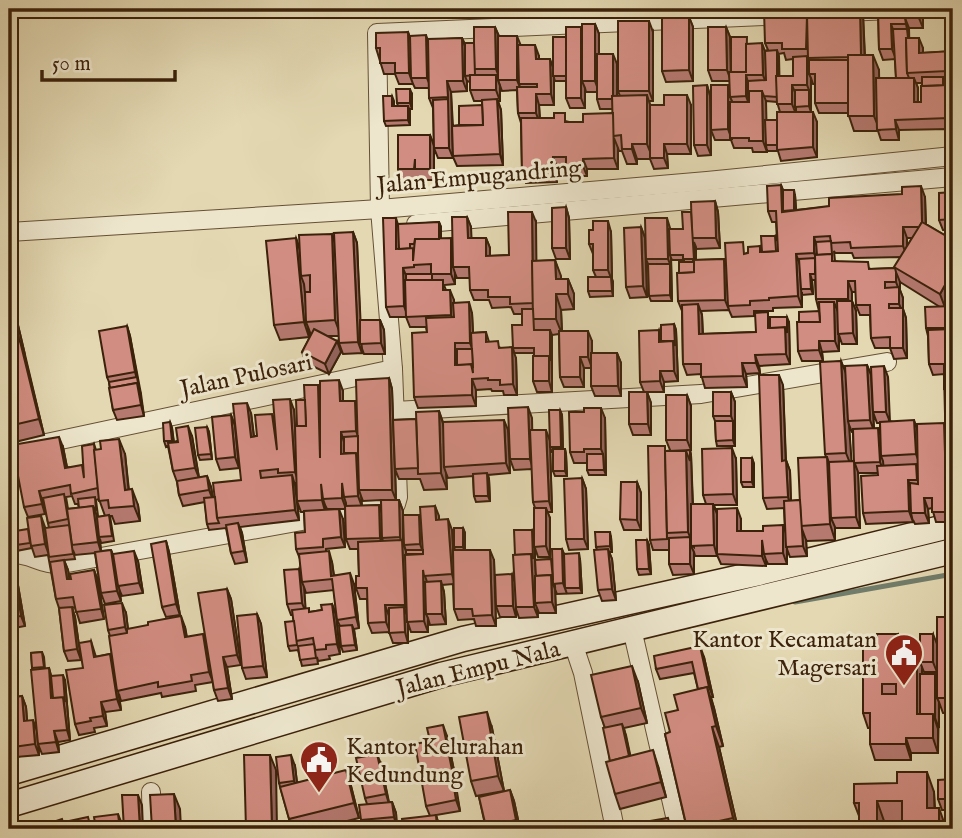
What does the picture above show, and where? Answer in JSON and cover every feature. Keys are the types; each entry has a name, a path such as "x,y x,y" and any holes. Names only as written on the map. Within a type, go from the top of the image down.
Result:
{"main road":[{"name":"Jalan Empu Nala","path":"9,773 433,648 953,525"},
{"name":"Jalan Empu Nala","path":"9,804 441,674 486,663 577,655 953,551"},
{"path":"479,636 486,663"},
{"path":"433,648 441,674"}],"street":[{"path":"9,554 25,555 46,564 62,565 396,504 398,497 393,369 381,219 377,33 921,9"},
{"name":"Jalan Empugandring","path":"9,232 381,219 544,206 868,173 953,156"},
{"path":"868,173 953,177"},
{"path":"395,411 701,394 887,362"},
{"name":"Jalan Pulosari","path":"9,451 393,369"},
{"path":"634,638 678,829"},
{"path":"577,655 615,829"},
{"path":"150,792 152,829"}],"building":[{"path":"860,9 861,55 808,58 807,15 806,49 782,49 782,43 765,43 764,10"},
{"path":"878,9 919,9 919,18 905,18 906,24 891,24 892,49 879,49"},
{"path":"662,17 689,17 689,70 662,71"},
{"path":"618,21 649,21 649,91 618,91"},
{"path":"582,24 595,24 595,81 582,81"},
{"path":"474,27 495,27 496,69 474,69"},
{"path":"566,27 581,27 581,98 566,98"},
{"path":"708,27 726,27 727,70 708,70"},
{"path":"893,29 907,29 909,78 896,78"},
{"path":"408,32 409,73 395,73 395,63 380,63 376,33"},
{"path":"426,35 427,78 411,78 410,36"},
{"path":"498,36 517,36 517,80 498,80"},
{"path":"553,37 566,37 566,76 553,76"},
{"path":"731,37 747,37 746,72 731,72"},
{"path":"462,38 463,81 447,81 448,97 429,98 428,39"},
{"path":"906,38 919,38 919,53 953,51 953,133 948,133 948,118 895,120 896,129 877,130 876,78 914,78 914,102 921,102 921,86 947,85 947,71 907,73"},
{"path":"465,43 474,43 475,75 465,76"},
{"path":"762,43 763,75 746,75 746,96 730,97 729,72 746,72 746,44"},
{"path":"518,45 535,45 536,59 550,59 551,94 536,94 536,113 518,113 517,87 537,87 537,84 519,84"},
{"path":"777,50 777,97 764,96 762,91 749,91 748,95 748,81 766,80 765,51"},
{"path":"597,54 613,54 613,99 597,99"},
{"path":"848,55 873,55 874,116 848,116"},
{"path":"807,56 807,85 792,85 792,104 777,104 776,76 793,76 793,57"},
{"path":"809,60 848,60 848,103 815,103 815,74 809,74"},
{"path":"470,75 496,75 496,90 470,90"},
{"path":"922,77 943,77 943,85 922,86"},
{"path":"707,85 707,145 694,145 693,86"},
{"path":"711,85 728,85 728,129 711,130"},
{"path":"396,89 410,89 410,103 397,103"},
{"path":"795,90 809,90 809,106 795,107"},
{"path":"749,91 762,91 763,141 730,138 730,102 749,102"},
{"path":"647,95 647,144 632,144 632,149 622,149 621,135 613,136 612,96"},
{"path":"664,95 687,95 687,144 664,144 664,158 650,158 650,105 664,105"},
{"path":"383,96 392,96 392,106 408,106 408,120 384,121"},
{"path":"448,99 449,148 434,148 433,100"},
{"path":"497,99 500,154 453,156 452,126 483,125 482,100"},
{"path":"482,105 483,125 459,125 459,106"},
{"path":"777,112 813,112 813,147 777,150"},
{"path":"554,113 565,113 565,122 583,122 583,114 613,113 614,158 583,159 583,166 566,166 566,157 553,157 554,172 522,172 521,118 554,118"},
{"path":"765,120 777,120 777,145 766,145"},
{"path":"398,135 430,135 430,169 415,169 415,159 414,169 398,169"},
{"path":"781,185 782,212 829,206 829,198 902,194 902,187 921,186 922,222 919,227 903,227 903,246 851,248 850,242 831,243 830,236 814,237 814,253 796,254 798,296 750,301 750,305 728,306 725,243 743,242 744,254 748,253 748,247 760,246 760,252 778,251 776,211 768,211 767,186"},
{"path":"783,190 794,190 794,210 783,211"},
{"path":"953,192 953,219 939,220 939,193"},
{"path":"715,201 716,238 692,238 691,202"},
{"path":"566,207 566,248 552,248 552,208"},
{"path":"508,212 532,212 533,303 510,304 510,297 488,297 488,290 470,290 469,267 453,267 452,217 467,217 468,238 486,238 486,256 509,255"},
{"path":"682,212 691,212 694,259 683,259 683,255 670,255 669,229 683,229"},
{"path":"383,218 396,218 396,249 413,248 413,261 415,239 451,238 451,274 431,274 431,264 403,268 404,306 386,307"},
{"path":"645,218 667,218 668,259 646,259"},
{"path":"593,221 608,221 608,270 593,270 593,244 589,244 589,230 593,230"},
{"path":"439,222 439,239 415,239 410,248 399,249 398,224"},
{"path":"922,222 953,240 953,287 946,283 940,294 894,267"},
{"path":"641,227 643,286 626,287 624,228"},
{"path":"353,232 358,342 339,343 334,233"},
{"path":"332,234 335,320 306,322 305,292 310,292 310,275 301,276 299,235"},
{"path":"761,236 775,236 776,251 762,252"},
{"path":"296,238 304,322 274,325 266,241"},
{"path":"831,241 832,254 817,255 816,242"},
{"path":"832,254 832,261 868,262 869,269 895,268 896,282 885,282 885,288 899,287 899,304 889,304 889,308 903,308 903,348 890,348 890,337 871,338 870,305 856,305 855,281 848,281 848,299 816,299 815,255"},
{"path":"815,258 815,274 810,274 811,289 801,289 799,259"},
{"path":"724,259 725,300 678,301 677,273 694,272 693,260"},
{"path":"555,260 556,279 568,279 568,294 556,294 556,319 533,319 532,261"},
{"path":"679,262 694,262 694,272 679,273"},
{"path":"648,264 670,264 670,295 649,296"},
{"path":"406,274 432,274 432,280 406,280"},
{"path":"588,277 611,277 612,291 588,291"},
{"path":"405,280 443,280 443,290 450,290 451,315 406,317"},
{"path":"9,295 19,340 9,342"},
{"path":"837,301 852,301 853,333 838,334"},
{"path":"469,302 470,343 455,343 455,365 471,364 473,373 471,333 486,332 486,342 498,341 499,348 512,347 513,384 500,385 500,380 488,378 472,379 472,395 414,397 412,333 427,332 426,318 454,317 453,303"},
{"path":"819,302 834,302 835,341 819,341 819,350 798,351 797,322 820,322"},
{"path":"698,304 699,334 756,332 755,313 768,312 768,328 785,327 786,354 755,355 756,363 742,363 743,376 701,377 701,364 683,364 682,305"},
{"path":"953,306 953,328 926,328 925,307"},
{"path":"522,309 533,309 534,330 550,330 550,361 549,356 534,356 534,348 513,348 512,325 522,325"},
{"path":"819,311 820,322 799,322 799,312"},
{"path":"770,317 787,317 787,333 785,327 770,328"},
{"path":"360,320 380,320 381,343 360,344"},
{"path":"674,324 675,346 673,341 661,341 661,325"},
{"path":"127,326 135,372 107,377 99,331"},
{"path":"314,329 337,341 325,364 302,352"},
{"path":"953,329 953,346 947,346 948,364 953,364 953,387 945,387 944,390 944,364 929,364 928,330"},
{"path":"659,330 659,342 673,341 674,371 660,371 660,381 640,382 639,331"},
{"path":"559,331 588,331 588,357 580,357 580,377 560,377"},
{"path":"20,341 39,419 9,426 9,344"},
{"path":"457,349 472,349 473,368 471,364 457,365"},
{"path":"591,353 617,353 618,386 591,386"},
{"path":"533,356 549,356 549,381 533,381"},
{"path":"841,361 846,453 825,454 820,362"},
{"path":"867,365 870,420 848,421 845,366"},
{"path":"884,366 886,412 873,412 871,367"},
{"path":"759,375 779,375 782,461 786,460 788,497 763,498"},
{"path":"137,377 139,389 137,383 110,388 109,382"},
{"path":"389,378 392,490 359,490 356,380"},
{"path":"339,380 340,401 355,401 356,431 341,432 341,454 356,453 358,496 344,497 342,483 342,498 323,499 321,484 322,500 297,501 295,426 306,426 304,385 318,385 320,458 320,381"},
{"path":"137,383 141,405 113,410 109,388"},
{"path":"945,387 953,387 953,414 945,414"},
{"path":"629,392 647,392 648,424 629,424"},
{"path":"713,392 731,392 731,416 713,416"},
{"path":"666,395 687,395 687,440 666,440"},
{"path":"290,399 295,472 278,473 278,469 260,471 261,478 292,475 295,510 217,518 213,483 241,480 233,404 247,403 251,437 257,436 255,415 272,414 277,450 273,400"},
{"path":"296,400 305,400 306,426 297,426"},
{"path":"528,407 530,459 510,459 508,408"},
{"path":"584,408 601,408 601,449 570,452 569,412 584,412"},
{"path":"549,410 560,410 561,447 550,447"},
{"path":"439,411 441,473 418,474 416,412"},
{"path":"231,415 235,457 216,459 212,417"},
{"path":"416,419 418,468 395,469 393,420"},
{"path":"504,420 506,463 444,467 443,422"},
{"path":"914,420 916,454 881,456 880,422"},
{"path":"715,421 733,421 733,440 716,441"},
{"path":"170,422 172,441 164,441 163,423"},
{"path":"946,422 953,422 953,506 947,506 947,512 932,512 932,498 924,498 925,513 911,513 910,483 918,484 917,424 944,423 946,483"},
{"path":"188,426 195,468 173,471 168,443 178,442 176,428"},
{"path":"207,427 211,454 198,455 195,428"},
{"path":"878,428 880,462 854,463 853,429"},
{"path":"530,430 546,430 549,501 533,502"},
{"path":"358,436 358,458 356,453 344,453 344,437"},
{"path":"59,437 65,468 82,465 84,478 82,446 94,444 98,488 71,494 70,485 39,491 42,504 24,507 12,445"},
{"path":"119,439 125,490 132,489 134,506 109,508 108,500 99,501 94,450 101,449 100,441"},
{"path":"648,446 665,446 667,539 650,540"},
{"path":"732,448 733,494 703,495 702,449"},
{"path":"553,449 565,449 565,471 553,471"},
{"path":"665,451 686,451 688,532 667,533"},
{"path":"587,454 603,454 604,470 587,470"},
{"path":"827,457 830,524 801,526 798,458"},
{"path":"741,458 752,458 752,482 741,482"},
{"path":"854,461 856,517 831,518 829,462"},
{"path":"916,464 917,480 908,480 909,511 863,513 861,476 878,475 877,466"},
{"path":"487,473 488,496 474,496 473,474"},
{"path":"207,476 209,490 179,495 177,481"},
{"path":"582,478 584,539 566,539 564,479"},
{"path":"621,482 637,482 637,520 620,519"},
{"path":"64,494 68,519 48,523 43,498"},
{"path":"95,497 96,510 93,506 79,508 78,499"},
{"path":"215,497 219,523 207,524 204,498"},
{"path":"381,500 399,500 400,537 382,538"},
{"path":"800,500 803,546 786,547 784,501"},
{"path":"691,504 713,504 714,545 691,546"},
{"path":"379,505 380,538 346,539 345,506"},
{"path":"93,506 98,542 72,545 67,509"},
{"path":"435,506 436,520 448,519 452,574 424,576 423,570 424,621 407,622 405,555 423,554 420,507"},
{"path":"534,508 546,508 546,546 534,547"},
{"path":"737,508 737,531 763,531 763,526 783,525 783,553 764,554 762,540 762,556 717,554 717,509"},
{"path":"339,509 341,537 323,539 323,547 296,549 295,533 305,532 304,511"},
{"path":"109,515 112,536 99,537 97,517"},
{"path":"403,515 419,515 420,544 404,545"},
{"path":"41,516 45,544 31,546 27,518"},
{"path":"238,523 244,551 231,553 226,525"},
{"path":"69,525 73,554 49,557 45,528"},
{"path":"454,528 463,528 463,547 454,547"},
{"path":"28,529 30,543 9,546 9,532"},
{"path":"514,530 532,530 533,559 531,554 515,555"},
{"path":"595,532 610,532 610,546 596,547"},
{"path":"690,537 690,564 669,564 669,538"},
{"path":"402,540 405,605 385,605 386,622 368,623 367,588 356,588 356,576 359,576 358,542"},
{"path":"636,540 647,540 649,569 637,569"},
{"path":"166,541 176,604 162,607 151,544"},
{"path":"552,549 562,549 563,583 553,584"},
{"path":"608,549 612,589 598,590 594,550"},
{"path":"111,550 117,591 101,593 95,552"},
{"path":"406,550 423,550 423,554 406,554"},
{"path":"453,550 490,550 492,615 473,616 472,609 454,609"},
{"path":"9,551 21,616 9,618"},
{"path":"134,551 139,583 118,586 113,554"},
{"path":"329,551 331,576 350,573 356,617 337,620 332,579 302,582 299,554"},
{"path":"579,553 580,588 565,588 564,554"},
{"path":"531,554 534,607 516,607 513,555"},
{"path":"551,559 553,580 551,575 536,576 535,560"},
{"path":"64,560 67,579 71,579 70,574 94,570 101,609 76,612 73,597 56,599 50,562"},
{"path":"299,569 302,603 287,604 284,570"},
{"path":"512,574 513,606 496,606 495,575"},
{"path":"551,575 552,602 535,603 535,576"},
{"path":"441,581 442,614 426,614 425,582"},
{"path":"227,589 237,655 223,657 228,688 214,690 198,593"},
{"path":"122,603 125,627 108,630 104,605"},
{"path":"332,604 337,644 315,650 313,638 296,641 292,610 309,608 309,612 322,610 321,605"},
{"path":"72,607 77,649 64,651 59,608"},
{"path":"404,607 405,632 389,633 389,608"},
{"path":"257,614 263,666 242,668 237,616"},
{"path":"181,616 185,637 203,634 209,672 191,675 192,681 158,687 158,682 117,691 109,636 127,633 127,629 148,625 148,622"},
{"path":"937,617 953,617 953,698 937,698"},
{"path":"294,621 297,645 288,646 285,622"},
{"path":"352,625 355,645 341,646 339,626"},
{"path":"877,634 898,634 898,646 917,646 917,714 933,714 933,738 906,738 906,744 870,744 870,713 863,713 863,646 877,646","holes":["882,684 896,684 896,694 882,694"]},
{"path":"920,634 933,634 933,662 920,662"},
{"path":"91,641 94,657 110,654 117,699 101,702 103,716 75,724 66,670 83,668 79,643"},
{"path":"314,644 316,658 300,660 298,646"},
{"path":"700,646 709,687 698,689 692,662 656,669 654,656"},
{"path":"42,652 44,667 32,668 31,653"},
{"path":"632,666 641,708 601,717 591,675"},
{"path":"49,668 51,698 63,697 67,730 54,731 56,742 38,744 31,670"},
{"path":"920,674 935,674 935,718 933,714 920,714"},
{"path":"63,675 65,702 63,697 53,698 51,676"},
{"path":"707,687 716,726 712,727 733,818 687,828 665,734 670,732 665,713 678,710 674,695"},
{"path":"22,696 24,721 33,720 35,744 13,747 9,698"},
{"path":"487,712 498,776 471,781 459,717"},
{"path":"622,724 629,756 610,761 603,728"},
{"path":"443,725 454,780 438,783 453,782 456,800 426,806 415,744 430,741 427,728"},
{"path":"653,750 661,782 615,794 606,762"},
{"path":"377,754 386,794 365,798 356,758"},
{"path":"244,755 270,755 272,829 246,829"},
{"path":"291,755 294,781 279,783 276,757"},
{"path":"346,770 354,803 289,819 280,787"},
{"path":"897,772 927,772 927,808 939,808 939,829 902,829 902,801 877,801 877,829 859,829 859,803 854,803 854,784 897,783"},
{"path":"953,779 953,799 938,799 938,780"},
{"path":"510,790 516,820 486,827 479,797"},
{"path":"174,794 176,829 152,829 150,795"},
{"path":"122,795 138,795 140,829 124,829"},
{"path":"392,802 394,817 361,820 359,805"},
{"path":"118,814 120,829 96,829 94,817"},
{"path":"436,815 437,829 403,829 402,819"},
{"path":"88,817 91,829 71,829 69,821"},
{"path":"668,818 671,829 622,829 621,826"},
{"path":"62,819 65,829 35,828"}],"waterway":[{"path":"795,602 953,574"}],"place":[{"name":"Kantor Kecamatan Magersari","path":"904,687"},
{"name":"Kantor Kelurahan Kedundung","path":"319,794"}]}
